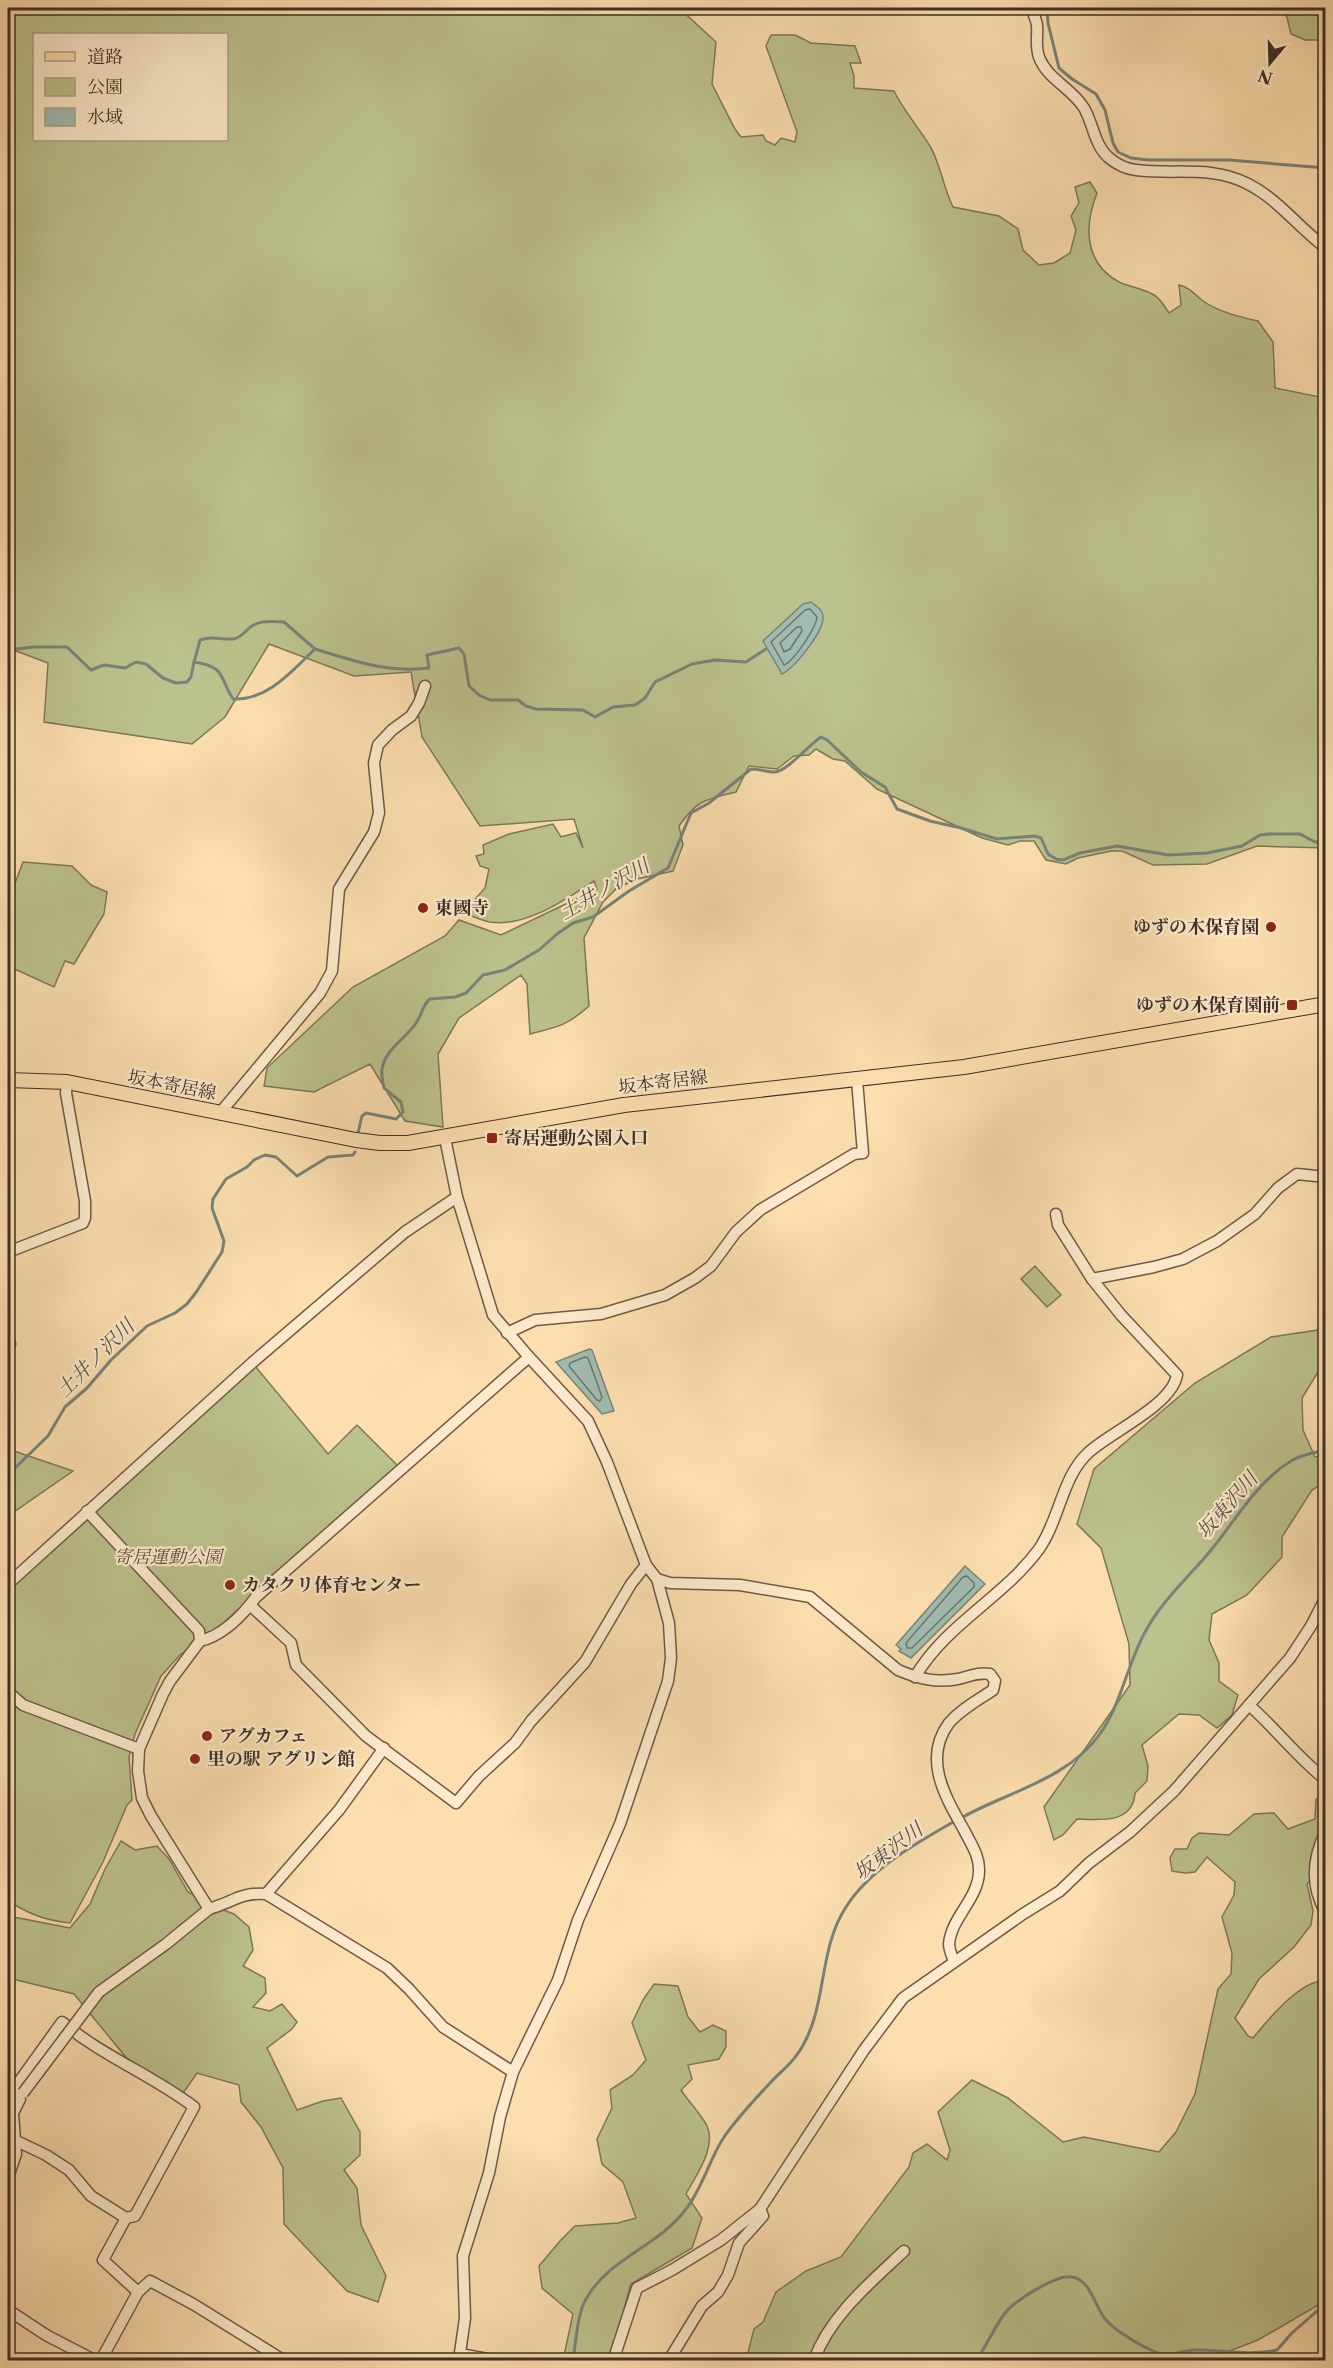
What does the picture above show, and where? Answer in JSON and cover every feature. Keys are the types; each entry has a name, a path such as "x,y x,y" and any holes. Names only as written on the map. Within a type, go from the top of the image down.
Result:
{"main road":[{"name":"坂本寄居線","path":"8,1080 67,1082 380,1143 408,1143 624,1105 975,1066 1326,1004"}],"street":[{"path":"1031,8 1037,24 1036,42 1039,56 1045,68 1083,106 1099,147 1108,157 1134,170 1206,171 1233,177 1266,194 1326,248"},
{"path":"220,1113 320,993 332,971 339,889 374,832 379,813 374,763 378,745 392,730 411,716 425,686"},
{"path":"507,1333 535,1320 601,1314 634,1305 665,1295 695,1278 711,1266 736,1232 760,1210 854,1154 863,1153 857,1080"},
{"path":"8,1252 82,1222 85,1218 85,1201 66,1093 67,1082"},
{"path":"445,1138 457,1197 484,1293 493,1315 588,1421 607,1462 646,1565 657,1579 669,1623 671,1658 668,1682 620,1824 578,1920 558,1980 513,2072 500,2117 489,2173 463,2256 462,2282 465,2318 460,2357 493,2361"},
{"path":"1092,1279 1155,1267 1183,1259 1217,1241 1255,1214 1278,1188 1297,1174 1326,1177"},
{"path":"8,1584 253,1362 405,1232 457,1197"},
{"path":"915,1677 936,1648 1024,1568 1038,1550 1049,1533 1076,1467 1090,1451 1142,1415 1175,1386 1177,1375 1092,1279 1058,1225 1056,1214"},
{"path":"209,1909 142,1798 138,1771 139,1749 170,1681 200,1641 211,1638 229,1626 256,1597 529,1357"},
{"path":"87,1511 193,1624 199,1631 200,1641"},
{"path":"250,1605 291,1643 296,1665 366,1736 456,1803 479,1776 515,1743 531,1721 585,1662 631,1584 646,1565"},
{"path":"657,1579 670,1583 740,1585 810,1597 898,1670 937,1682 979,1672 990,1674 995,1681 993,1690 963,1710 949,1724 941,1739 937,1759 942,1790 978,1856 979,1873 976,1888 951,1935 949,1946 954,1961"},
{"path":"611,2361 638,2288 721,2240 760,2209 864,2050 903,1998 954,1961 1060,1891 1089,1863 1130,1832 1187,1779 1290,1658 1311,1626 1326,1597"},
{"path":"8,1692 23,1705 139,1749"},
{"path":"1249,1706 1270,1723 1296,1754 1326,1780"},
{"path":"266,1894 339,1810 384,1748"},
{"path":"1326,1831 1315,1859 1314,1879 1316,1895 1326,1913"},
{"path":"8,2176 16,2154 11,2139 13,2113 17,2103 99,1992 166,1944 209,1909 225,1905 248,1893 266,1894 387,1968 443,2027 513,2072"},
{"path":"11,2139 46,2155 69,2170 91,2196 126,2218 135,2216 194,2107 156,2080 105,2053 62,2022 16,2086 14,2095 17,2103"},
{"path":"669,2361 702,2306 718,2292 728,2275 739,2243 763,2216 760,2209"},
{"path":"126,2218 103,2260 138,2292"},
{"path":"814,2361 834,2323 867,2285 904,2251"},
{"path":"101,2361 138,2292 150,2281 193,2304 282,2361"},
{"path":"8,2310 46,2335 94,2361"}],"green space":[{"path":"8,8 679,8 716,42 712,84 735,129 741,137 763,135 766,141 775,145 781,138 795,142 797,132 766,46 771,35 795,35 811,43 855,46 861,63 850,63 854,76 854,88 894,91 934,153 953,207 999,216 1018,229 1023,250 1039,265 1054,263 1070,253 1076,230 1071,216 1079,203 1075,187 1090,182 1097,193 1090,218 1090,243 1099,265 1107,274 1119,282 1156,296 1169,313 1181,305 1179,285 1216,308 1258,321 1273,342 1275,388 1325,398 1325,848 1257,846 1207,864 1153,865 1122,851 1111,851 1078,858 1066,864 1046,860 1034,841 1020,841 1008,845 982,838 877,789 845,761 833,759 816,749 809,755 794,756 777,769 749,766 736,792 703,802 691,811 679,826 683,845 673,871 637,879 617,888 603,902 584,938 589,1006 562,1024 530,1034 527,984 521,975 459,1018 438,1054 443,1127 405,1121 370,1064 314,1092 264,1086 267,1068 353,987 445,936 459,920 501,935 597,889 594,881 545,911 517,921 490,922 463,913 485,888 489,869 480,866 476,856 484,854 483,845 509,834 553,824 561,837 576,833 583,848 574,819 480,826 422,737 411,672 354,676 269,644 225,717 192,744 44,722 48,663 8,648"},
{"path":"1275,8 1325,8 1325,40 1305,40 1291,34 1287,17"},
{"path":"23,862 72,866 91,885 107,892 104,914 74,964 65,961 54,987 8,966 8,902"},
{"path":"1035,1266 1061,1295 1047,1307 1021,1279"},
{"path":"1325,1329 1318,1372 1302,1398 1303,1430 1315,1457 1325,1455 1325,1482 1312,1490 1282,1537 1282,1557 1247,1595 1212,1614 1209,1640 1219,1663 1219,1681 1238,1695 1232,1715 1217,1728 1199,1715 1179,1714 1142,1745 1148,1766 1147,1781 1135,1793 1133,1803 1128,1810 1114,1818 1077,1819 1063,1835 1054,1840 1044,1807 1130,1685 1129,1644 1101,1548 1077,1524 1094,1469 1195,1383 1271,1337"},
{"name":"寄居運動公園","path":"255,1366 328,1454 357,1425 398,1466 224,1622 180,1655 161,1676 135,1734 129,1757 132,1800 127,1805 103,1862 70,1923 37,1916 8,1901 8,1587"},
{"path":"8,1449 73,1471 8,1516"},
{"path":"1325,1796 1325,1864 1307,1884 1313,1911 1311,1925 1294,1947 1259,1979 1235,2018 1248,2036 1253,2038 1296,1993 1316,1982 1325,1981 1325,2301 1258,2340 1206,2360 746,2360 754,2329 763,2322 776,2292 806,2271 841,2257 909,2167 913,2153 927,2144 947,2160 950,2150 938,2112 972,2080 1008,2098 1063,2142 1084,2137 1159,2152 1176,2132 1195,2094 1218,1989 1231,1974 1232,1953 1222,1917 1234,1895 1235,1882 1207,1857 1195,1872 1185,1873 1172,1871 1170,1858 1175,1849 1187,1849 1192,1838 1199,1833 1229,1835 1254,1814 1274,1813 1288,1829 1315,1819 1316,1799"},
{"path":"121,1841 135,1850 157,1846 169,1859 188,1892 234,1914 249,1927 253,1950 243,1966 265,1978 266,1993 253,2007 270,2011 282,2004 297,2022 292,2029 267,2048 297,2110 323,2101 341,2098 360,2132 360,2155 344,2170 357,2188 361,2225 386,2276 378,2302 347,2291 284,2224 283,2168 261,2127 241,2102 239,2085 197,2073 184,2092 147,2083 74,1994 8,1978 8,1916 70,1928 90,1904 105,1869"},
{"path":"654,1984 678,1986 688,2017 700,2032 713,2025 726,2031 726,2047 719,2059 688,2065 692,2079 681,2090 706,2124 709,2133 708,2151 686,2194 702,2218 692,2248 631,2284 613,2348 620,2360 563,2360 573,2314 542,2288 539,2266 575,2226 618,2223 636,2218 623,2182 602,2164 597,2139 612,2108 610,2090 633,2075 646,2060 632,2023"}],"water":[{"path":"811,602 823,616 819,631 801,657 782,674 763,641 803,604"},
{"path":"589,1349 592,1350 614,1411 602,1414 556,1362"},
{"path":"965,1566 985,1584 911,1658 899,1651 901,1649 896,1645"}],"waterway":[{"path":"1047,8 1048,23 1059,68 1096,94 1105,110 1113,143 1118,152 1131,158 1148,160 1229,160 1326,168"},
{"path":"194,662 200,640 236,638 253,625 263,622 284,622 315,649"},
{"path":"8,650 67,647 91,670 104,665 125,668 136,662 146,664 163,678 176,683 187,682 191,677 194,662 205,664 221,674 233,699 257,695 268,690 288,675 315,649 371,665 413,669 429,668 427,655 459,648 464,654 469,686 479,695 490,700 518,700 536,709 583,710 595,717 613,707 635,705 645,698 655,682 692,664 715,660 746,662 766,649"},
{"name":"土井ノ沢川","path":"358,1133 362,1116 366,1113 396,1119 403,1112 401,1102 384,1088 382,1069 391,1050 412,1029 430,999 455,997 466,993 483,975 505,970 539,950 573,923 593,917 629,891 668,868 691,813 709,803 751,769 780,771 821,737 861,772 885,787 897,809 930,821 997,839 1035,836 1041,838 1048,854 1056,859 1063,860 1080,853 1117,846 1168,855 1207,853 1242,846 1260,835 1270,834 1300,834 1315,842 1326,841"},
{"name":"土井ノ沢川","path":"8,1472 48,1436 65,1407 87,1388 111,1360 147,1326 175,1313 187,1304 197,1291 222,1252 224,1241 212,1208 213,1199 226,1179 265,1155 276,1157 297,1176 328,1157 353,1155 355,1152"},
{"name":"坂東沢川","path":"961,1818 1054,1774 1086,1750 1107,1722 1144,1634 1167,1600 1212,1549 1248,1501 1268,1479 1295,1459 1326,1450"},
{"name":"坂東沢川","path":"573,2360 583,2305 596,2285 621,2262 675,2222 697,2192 724,2137 793,2060 806,2039 814,2021 830,1943 846,1907 856,1893 881,1869 910,1848 955,1821"},
{"path":"980,2360 981,2353 1010,2308 1036,2289 1065,2277 1079,2279 1089,2289 1104,2317 1119,2331 1145,2347 1168,2355 1195,2350 1246,2353 1277,2350 1292,2333 1326,2303"}],"place":[{"name":"東國寺","path":"423,908"},
{"name":"ゆずの木保育園","path":"1271,927"},
{"name":"ゆずの木保育園前","path":"1292,1005"},
{"name":"寄居運動公園入口","path":"492,1138"},
{"name":"カタクリ体育センター","path":"230,1585"},
{"name":"アグカフェ","path":"207,1736"},
{"name":"里の駅 アグリン館","path":"195,1759"}]}
